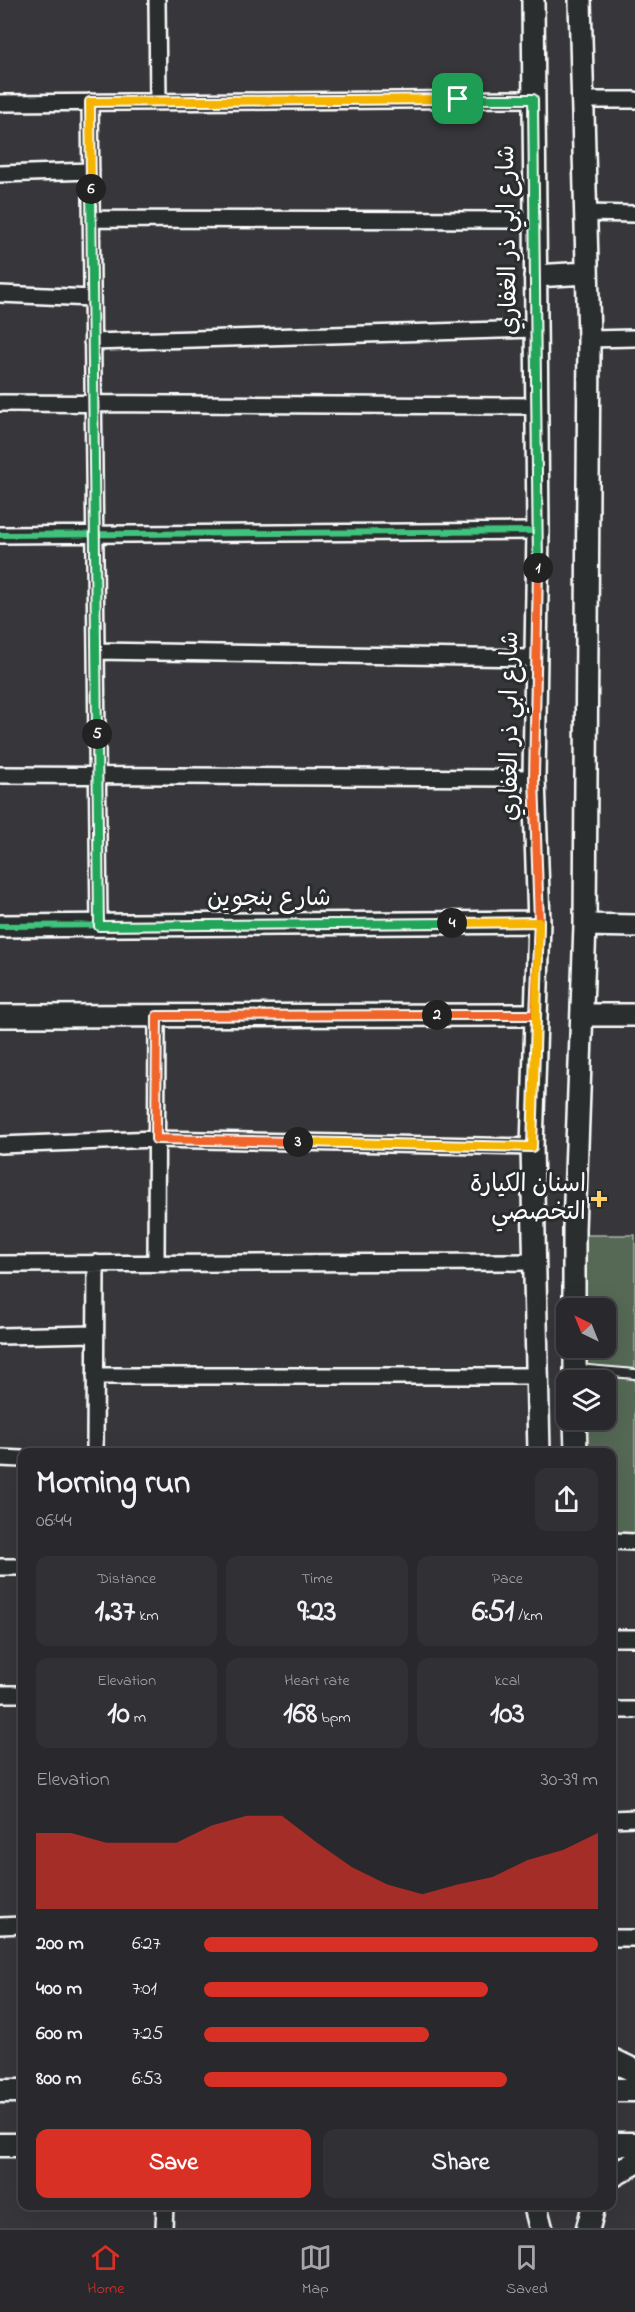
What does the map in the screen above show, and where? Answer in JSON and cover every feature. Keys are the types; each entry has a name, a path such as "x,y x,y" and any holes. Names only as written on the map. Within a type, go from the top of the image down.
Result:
{"main road":[{"name":"شارع ابي ذر الغفاري","path":"533,0 538,531 534,778 539,922 532,1147 539,1448"},
{"path":"574,1298 574,1229 585,925 589,339 580,0"},
{"path":"535,276 587,273"},
{"name":"شارع بنجوين","path":"0,926 539,922"},
{"path":"585,925 635,926"},
{"path":"583,1014 635,1015"},
{"path":"0,1016 535,1015"},
{"path":"575,1430 576,1448"},
{"path":"616,2062 635,2071"},
{"path":"616,2090 635,2090"},
{"path":"0,2091 18,2091"},
{"path":"616,2144 635,2144"},
{"path":"0,2145 18,2145"},
{"path":"616,2174 635,2163"},
{"path":"536,2210 541,2228"},
{"path":"541,2228 542,2210"},
{"path":"584,2210 586,2228"},
{"path":"586,2228 592,2210"}],"street":[{"path":"157,0 158,102"},
{"path":"0,103 533,99"},
{"path":"583,100 635,100"},
{"path":"90,102 99,926"},
{"path":"0,174 91,171"},
{"path":"584,213 635,214"},
{"path":"91,219 534,220"},
{"path":"0,294 92,298"},
{"path":"92,342 536,329"},
{"path":"589,339 635,338"},
{"path":"0,404 537,406"},
{"path":"0,535 538,531"},
{"path":"96,651 537,658"},
{"path":"0,775 534,778"},
{"path":"156,1263 157,1016"},
{"path":"0,1145 156,1139 532,1147"},
{"path":"0,1264 536,1262"},
{"path":"95,1448 96,1263"},
{"path":"0,1336 95,1334"},
{"path":"95,1376 537,1376"},
{"path":"0,1458 18,1459"},
{"path":"616,1541 635,1542"},
{"path":"0,1567 18,1567"},
{"path":"616,1638 635,1638"},
{"path":"0,1695 18,1694"},
{"path":"616,1710 635,1710"},
{"path":"616,1819 635,1818"},
{"path":"0,1926 18,1925"},
{"path":"616,1938 635,1938"},
{"path":"164,2228 165,2210"}],"lane":[{"path":"616,1374 635,1374"}],"green space":[{"path":"585,1235 635,1235 635,1543 616,1543 616,1448 584,1448 585,1430 616,1430 616,1370 585,1370 585,1358 616,1358 616,1298 585,1298"}],"cycle path":[{"path":"90,102 99,925"},
{"path":"0,535 538,531"},
{"path":"0,926 539,922"}],"place":[{"name":"اسنان الكيارة التخصصي","path":"599,1199"}],"route":[{"path":"458,99 90,102 99,926 539,922 532,1147 156,1139 157,1016 535,1015 539,922 534,778 538,531 533,99 458,99"}]}
